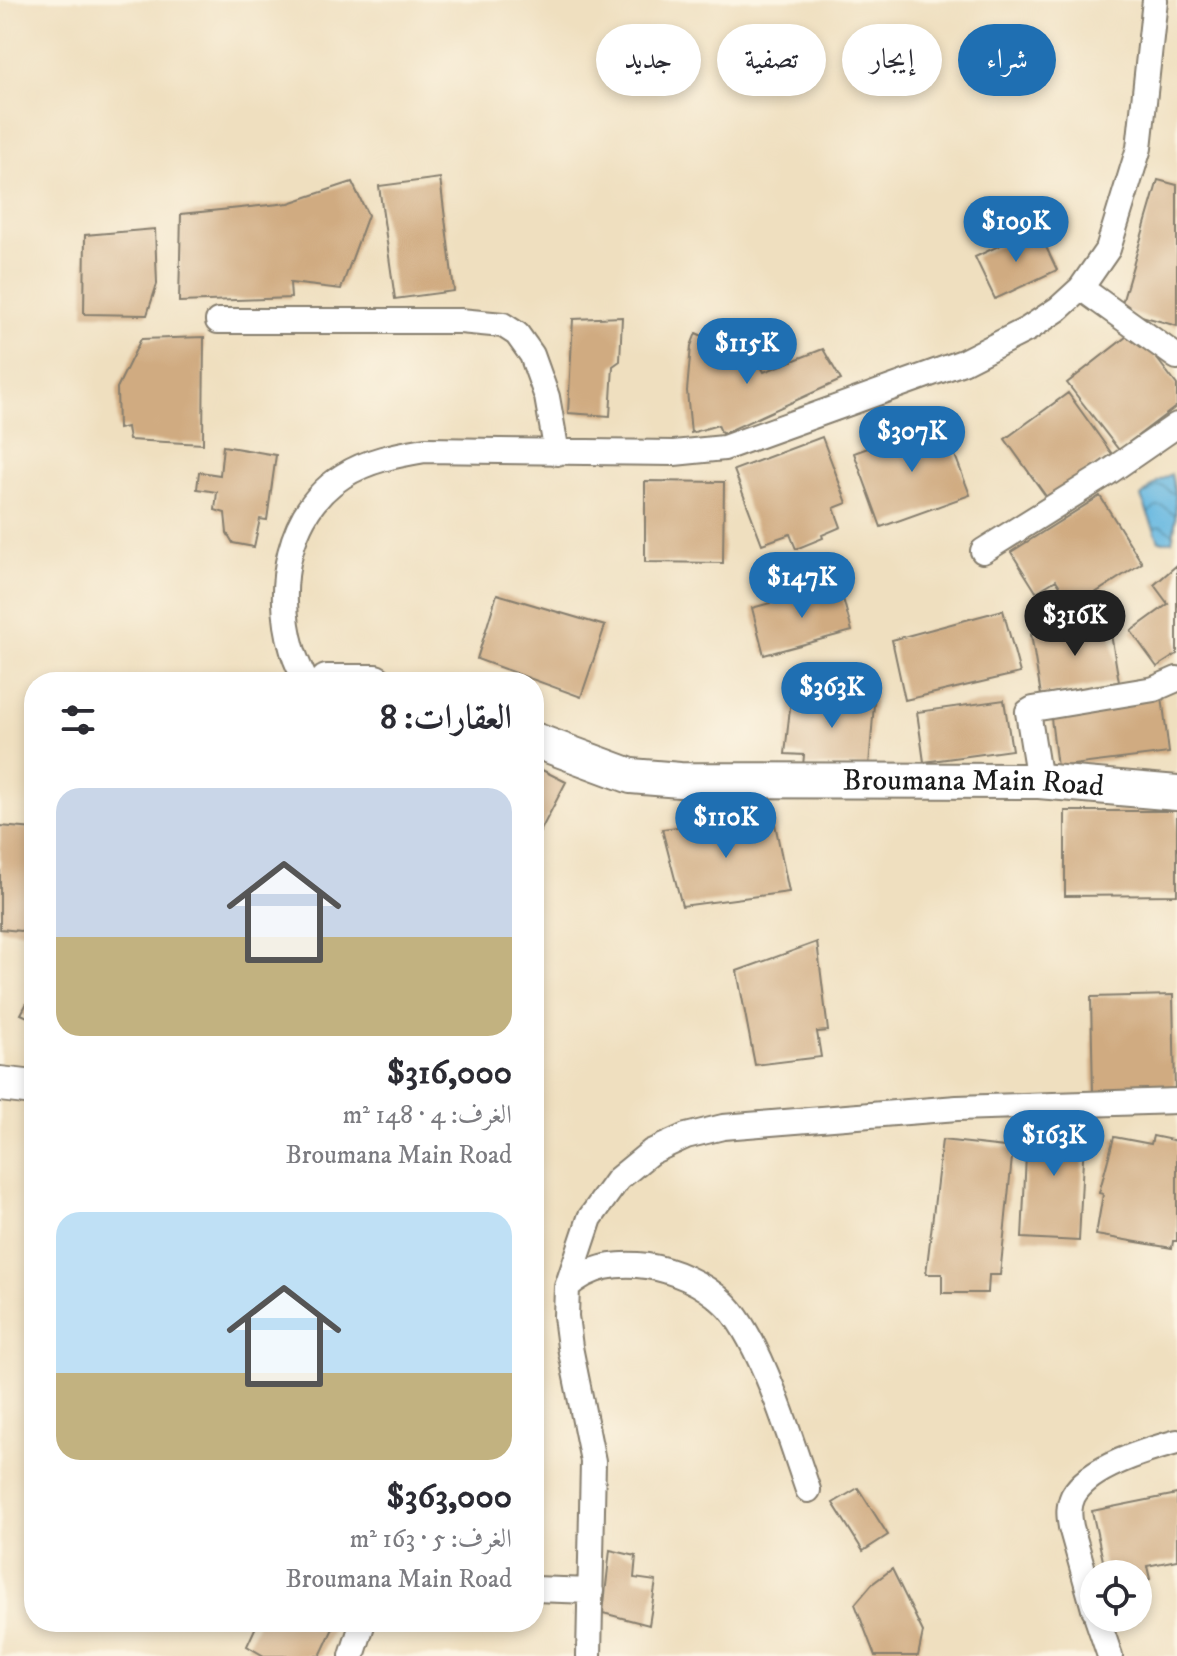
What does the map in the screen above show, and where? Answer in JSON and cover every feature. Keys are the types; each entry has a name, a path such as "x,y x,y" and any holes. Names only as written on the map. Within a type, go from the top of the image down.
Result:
{"main road":[{"name":"Broumana Main Road","path":"544,744 631,776 680,780 1039,781 1177,793"},
{"path":"0,1084 24,1087"}],"street":[{"path":"302,672 288,631 285,609 287,567 301,521 341,477 364,465 387,456 425,450 674,453 724,448 963,362 1028,329 1058,309 1081,288 1108,249 1139,148 1155,0"},
{"path":"1081,288 1177,357"},
{"path":"218,321 460,321 503,325 517,334 532,355 547,397 557,453"},
{"path":"983,551 1106,474 1177,425"},
{"path":"1039,781 1028,712 1154,689 1177,679"},
{"path":"589,1656 593,1461 570,1347 566,1316 567,1287 590,1218 618,1179 651,1152 686,1136 723,1127 957,1108 1177,1101"},
{"path":"567,1287 578,1277 602,1267 636,1264 663,1268 694,1282 723,1302 742,1324 761,1362 808,1490"},
{"path":"1080,1560 1069,1513 1075,1494 1112,1465 1177,1442"},
{"path":"544,1589 591,1591"},
{"path":"352,1656 360,1632"},
{"path":"1102,1632 1110,1656"}],"water":[{"path":"1171,474 1175,499 1174,534 1172,541 1159,541 1141,497"}],"building":[{"path":"440,178 454,291 395,299 379,186"},
{"path":"1158,180 1177,185 1177,326 1120,310"},
{"path":"352,182 368,215 341,289 290,283 291,298 179,302 181,214 289,203"},
{"path":"1037,228 1057,270 995,299 975,257"},
{"path":"155,229 157,284 147,315 84,314 85,235"},
{"path":"622,317 620,361 613,366 610,416 568,413 573,319"},
{"path":"1135,330 1177,385 1177,406 1119,450 1067,383"},
{"path":"696,333 713,341 724,360 755,355 764,372 823,349 841,380 722,434 718,425 691,433 687,391 691,346"},
{"path":"204,337 203,444 129,440 127,427 118,429 117,388 141,339"},
{"path":"1068,393 1112,454 1048,499 1005,439"},
{"path":"942,421 970,495 881,527 854,453"},
{"path":"822,437 847,503 834,508 841,527 796,549 790,534 762,544 734,470"},
{"path":"223,446 276,455 267,520 260,519 254,547 233,543 227,533 225,513 215,510 217,492 197,489 199,472 220,475"},
{"path":"645,481 724,482 723,563 645,562"},
{"path":"1100,496 1142,563 1073,607 1056,580 1036,592 1011,552"},
{"path":"1177,565 1177,654 1157,667 1131,631 1168,604 1154,585"},
{"path":"839,584 852,631 764,655 752,608"},
{"path":"497,594 605,626 581,697 544,683 544,672 513,672 477,659"},
{"path":"1003,610 1020,673 905,700 892,640"},
{"path":"1109,622 1119,682 1041,695 1031,634"},
{"path":"875,692 869,766 803,766 804,755 785,754 791,699"},
{"path":"1162,696 1169,753 1057,767 1050,710"},
{"path":"1004,700 1012,750 924,762 917,712"},
{"path":"544,771 566,782 544,824"},
{"path":"1065,811 1177,811 1177,895 1065,896"},
{"path":"773,814 789,892 682,906 662,829"},
{"path":"0,826 24,828 24,931 0,929"},
{"path":"817,942 828,1031 817,1032 821,1057 755,1065 737,971"},
{"path":"1173,995 1175,1091 1093,1093 1091,997"},
{"path":"1028,1114 1085,1117 1079,1241 1022,1238"},
{"path":"1153,1136 1177,1141 1177,1241 1173,1241 1172,1248 1096,1235 1103,1194 1099,1193 1114,1137 1151,1144"},
{"path":"942,1140 1013,1148 1000,1275 989,1275 988,1293 942,1293 942,1274 926,1274"},
{"path":"858,1488 888,1535 863,1551 833,1503"},
{"path":"1177,1494 1177,1560 1152,1565 1152,1560 1103,1560 1092,1511"},
{"path":"610,1550 636,1556 634,1578 656,1581 649,1625 603,1613"},
{"path":"892,1569 923,1632 918,1656 875,1656 855,1604 872,1584"},
{"path":"253,1632 331,1632 320,1656 264,1656 247,1646"}]}
